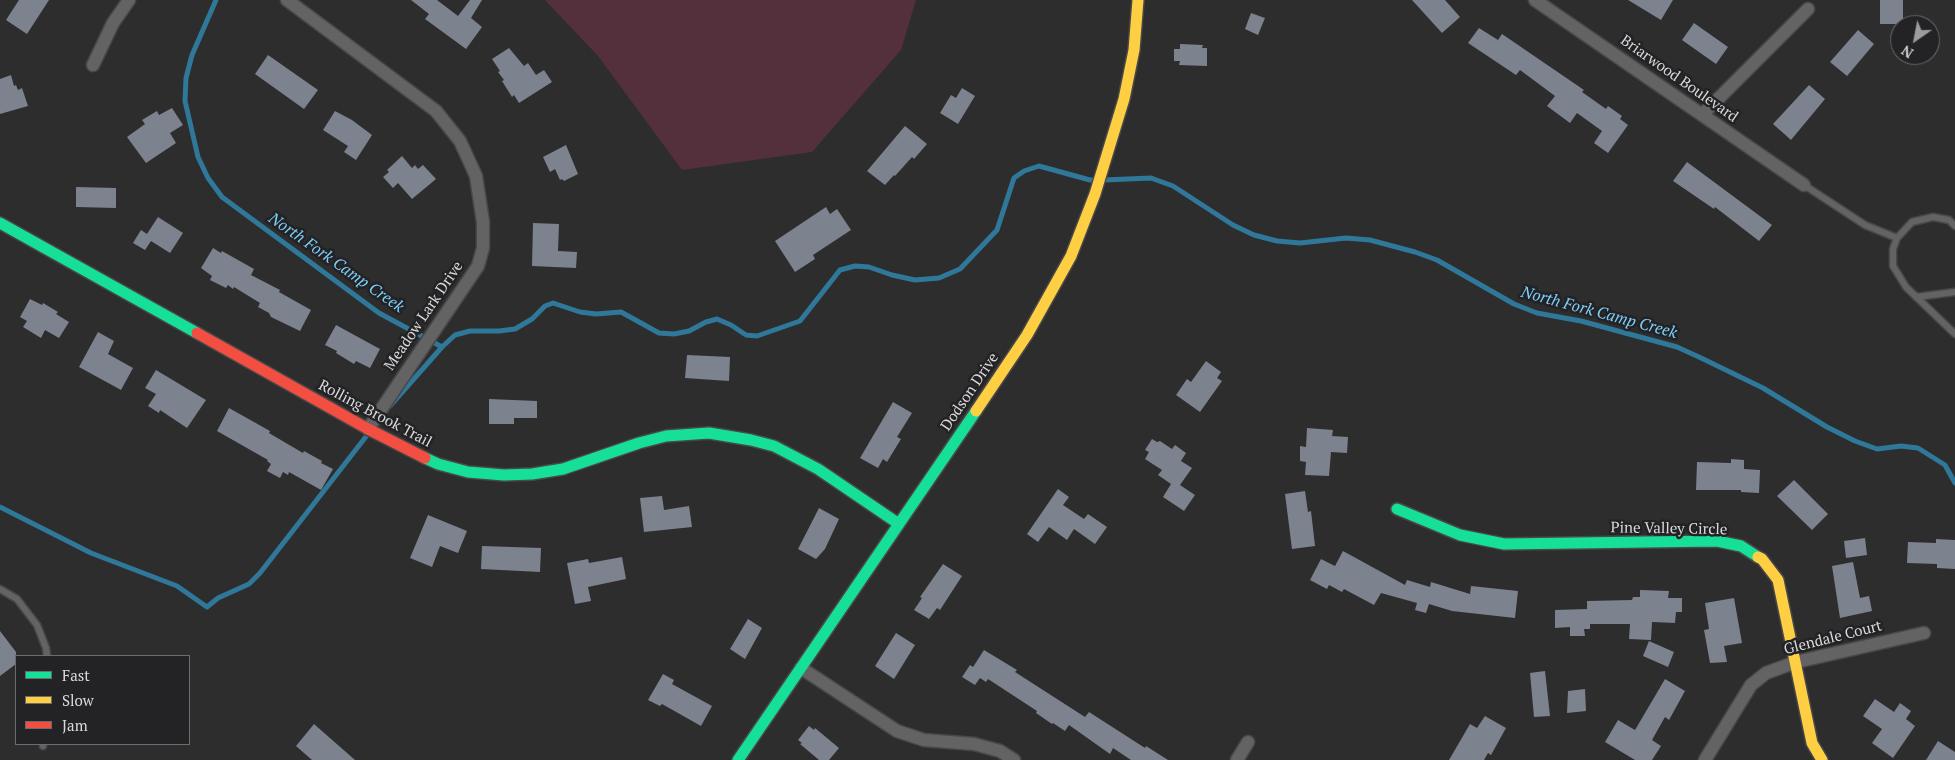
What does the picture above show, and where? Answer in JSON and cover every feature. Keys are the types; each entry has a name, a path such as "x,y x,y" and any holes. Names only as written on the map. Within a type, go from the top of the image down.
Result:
{"street":[{"path":"94,65 113,23 129,0"},
{"name":"Meadow Lark Drive","path":"287,0 436,111 460,141 476,176 483,222 483,248 478,266 368,429"},
{"name":"Briarwood Boulevard","path":"1535,0 1804,185"},
{"name":"Dodson Drive","path":"738,760 1027,336 1071,256 1095,194 1124,99 1134,50 1137,1"},
{"path":"1702,115 1808,9"},
{"name":"Rolling Brook Trail","path":"0,223 408,452 438,464 468,472 504,475 532,474 563,469 639,443 666,436 709,434 751,440 774,446 818,469 899,524"},
{"name":"Pine Valley Circle","path":"1397,508 1460,535 1504,544 1717,541 1741,546 1762,559 1778,580 1812,743 1822,760"},
{"name":"Glendale Court","path":"1705,760 1751,685 1766,673 1796,662 1924,633"},
{"path":"801,668 897,731 924,740 974,744 1000,751 1014,760"},
{"path":"1237,760 1248,742"}],"lane":[{"path":"1804,185 1865,225 1898,238"},
{"path":"1955,226 1949,220 1933,217 1912,222 1898,238 1893,249 1893,266 1906,287 1955,334"},
{"path":"1916,297 1955,292"},
{"path":"0,589 17,600 37,625 47,655"}],"shaded area":[{"path":"545,0 916,0 901,50 812,152 682,170 598,56"}],"building":[{"path":"19,0 49,0 27,34 6,20"},
{"path":"411,0 437,0 458,16 470,0 482,0 471,18 482,27 466,49 425,19 429,14"},
{"path":"1412,0 1445,0 1460,17 1442,33"},
{"path":"1628,0 1673,0 1661,20"},
{"path":"1880,0 1903,0 1903,15 1890,15 1890,24 1880,24"},
{"path":"1251,13 1265,18 1258,35 1245,29"},
{"path":"1694,23 1728,47 1716,64 1682,40"},
{"path":"1479,28 1498,40 1502,34 1584,90 1582,92 1606,109 1608,106 1622,116 1620,119 1628,125 1608,153 1594,143 1602,131 1577,113 1570,123 1547,106 1555,96 1520,70 1516,75 1468,43"},
{"path":"1858,30 1874,44 1847,76 1830,62"},
{"path":"1180,44 1203,45 1202,48 1207,48 1207,66 1179,65 1180,61 1174,61 1174,49 1180,49"},
{"path":"509,48 524,66 528,63 536,75 544,70 552,82 519,103 514,95 512,97 502,81 504,80 498,72 500,71 492,59"},
{"path":"268,55 318,90 304,109 255,74"},
{"path":"11,75 14,86 16,85 18,90 22,88 28,106 0,114 0,79"},
{"path":"1809,85 1825,99 1791,140 1773,124"},
{"path":"962,88 975,96 958,124 940,113 951,95 956,98"},
{"path":"172,108 183,125 170,133 176,143 146,163 127,137 145,124 142,120 157,111 159,115"},
{"path":"335,111 352,120 372,135 356,160 344,152 348,146 323,130"},
{"path":"905,126 927,144 914,159 912,157 885,185 867,171"},
{"path":"566,145 578,174 564,181 560,180 555,169 550,172 543,157"},
{"path":"402,156 412,168 415,165 418,169 423,165 436,179 412,199 398,183 393,188 383,177 389,172 387,170"},
{"path":"1687,162 1772,225 1759,241 1715,207 1714,209 1673,181"},
{"path":"76,187 116,188 116,208 76,207"},
{"path":"826,207 830,214 837,209 851,230 813,255 815,259 795,272 775,241"},
{"path":"158,217 183,233 170,253 151,241 145,250 133,243 141,230 147,234"},
{"path":"533,223 559,224 558,251 577,252 576,268 532,266"},
{"path":"213,248 254,269 251,275 280,290 279,292 311,310 300,331 271,317 269,313 258,307 260,303 234,287 233,289 228,285 226,288 210,280 212,276 201,268"},
{"path":"30,299 42,305 43,303 58,312 56,314 69,322 59,338 45,330 41,338 23,327 27,321 20,317"},
{"path":"336,325 380,349 370,368 356,361 354,364 336,353 337,351 325,345"},
{"path":"98,332 114,341 108,354 133,368 121,390 79,367"},
{"path":"687,355 730,357 729,381 685,378"},
{"path":"1206,361 1221,372 1217,378 1222,381 1200,412 1176,395 1187,379 1191,382"},
{"path":"156,370 206,400 187,428 160,410 159,413 148,406 156,394 145,388"},
{"path":"489,399 537,401 537,418 514,418 514,424 489,424"},
{"path":"893,402 912,413 897,437 901,439 887,462 883,459 878,468 860,458"},
{"path":"229,408 333,469 321,490 289,472 288,475 283,472 280,478 267,471 271,464 268,460 217,431"},
{"path":"1307,428 1333,430 1332,436 1348,437 1347,453 1331,452 1329,476 1305,475 1306,462 1300,461 1300,446 1306,447"},
{"path":"1152,439 1157,442 1160,441 1172,449 1175,445 1186,453 1181,461 1192,468 1180,485 1195,495 1184,511 1163,497 1171,484 1158,475 1162,470 1145,459 1149,452 1145,450"},
{"path":"1731,459 1744,460 1744,469 1760,470 1759,493 1741,492 1741,490 1696,490 1697,462 1731,463"},
{"path":"1794,480 1828,514 1812,530 1777,496"},
{"path":"1058,489 1069,497 1063,505 1084,519 1088,514 1107,527 1095,544 1074,529 1067,540 1049,527 1038,542 1027,534"},
{"path":"1305,491 1308,512 1311,511 1315,546 1292,549 1285,494"},
{"path":"662,496 664,510 689,506 692,527 644,532 640,498"},
{"path":"819,508 839,519 825,549 816,559 798,549"},
{"path":"428,515 467,531 458,553 440,546 432,567 410,558"},
{"path":"1865,538 1867,555 1846,558 1844,541"},
{"path":"1936,539 1955,540 1955,569 1937,568 1937,564 1907,563 1908,542 1936,543"},
{"path":"482,546 541,548 540,572 481,569"},
{"path":"1343,551 1405,585 1407,580 1430,587 1431,582 1470,594 1471,586 1518,591 1515,618 1452,611 1429,604 1426,613 1415,610 1417,603 1381,593 1374,605 1344,589 1342,592 1329,585 1327,589 1310,580 1321,559 1335,566"},
{"path":"622,557 626,579 588,587 591,601 575,604 567,563 588,559 589,563"},
{"path":"1853,562 1860,598 1869,596 1872,611 1840,618 1832,566"},
{"path":"943,564 962,576 940,610 937,608 929,619 914,610 922,598 920,597"},
{"path":"1640,590 1669,591 1668,598 1682,598 1682,612 1676,612 1675,623 1652,622 1651,640 1629,639 1630,624 1590,624 1590,629 1584,629 1585,636 1570,636 1570,627 1555,628 1555,610 1587,609 1587,601 1632,600 1633,597 1640,597"},
{"path":"1734,598 1742,643 1724,646 1727,662 1710,663 1704,630 1709,629 1705,603"},
{"path":"748,619 762,628 745,659 730,649"},
{"path":"0,631 16,652 16,655 15,665 0,676"},
{"path":"896,633 915,645 894,679 875,666"},
{"path":"1649,641 1674,652 1668,667 1643,656"},
{"path":"984,650 1017,670 1015,672 1085,717 1089,712 1145,748 1146,746 1168,760 1131,760 1113,748 1110,754 1069,725 1065,731 1052,724 1036,713 1037,711 988,679 986,682 980,678 975,685 962,677 970,665 973,667"},
{"path":"1545,671 1550,716 1534,717 1530,673"},
{"path":"663,674 674,680 672,684 712,706 701,726 662,704 660,706 648,700"},
{"path":"1665,679 1685,691 1669,720 1665,717 1652,740 1661,746 1652,760 1635,760 1605,742 1618,720 1635,730"},
{"path":"1585,689 1586,711 1567,713 1568,691"},
{"path":"1875,699 1894,712 1900,703 1911,711 1906,719 1915,726 1893,758 1872,743 1882,729 1863,716"},
{"path":"1485,716 1506,728 1491,755 1488,753 1484,760 1449,760 1470,724 1477,728"},
{"path":"314,724 355,760 312,760 296,746"},
{"path":"809,726 814,730 815,728 839,748 829,760 819,760 800,744 802,743 798,740"},
{"path":"1938,741 1955,752 1955,760 1926,760"}],"waterway":[{"name":"North Fork Camp Creek","path":"216,0 192,55 186,78 185,101 198,157 208,178 222,197 379,313 442,347"},
{"name":"North Fork Camp Creek","path":"390,406 455,335 470,331 515,329 532,319 545,306 553,303 580,312 596,314 621,312 659,333 674,334 689,331 706,322 717,319 731,325 746,335 757,336 800,321 840,270 855,266 869,267 915,280 939,278 960,269 997,230 1014,178 1024,171 1039,166 1095,180"},
{"name":"North Fork Camp Creek","path":"1104,180 1151,178 1173,186 1233,225 1254,235 1277,241 1300,243 1346,238 1370,240 1415,252 1437,260 1514,304 1537,313 1581,321 1677,347 1763,388 1827,427 1855,441 1877,449 1901,446 1918,448 1945,465 1955,483"},
{"path":"0,507 91,553 177,586 207,607 218,598 249,584 260,573 368,434"}],"traffic: fast":[{"path":"0,223 197,333"},
{"path":"738,760 976,411"},
{"path":"425,458 438,464 468,472 504,475 532,474 563,469 639,443 666,436 709,433 774,446 818,469 899,524"},
{"path":"1397,509 1460,535 1504,544 1717,541 1741,546 1758,557"}],"traffic: slow":[{"path":"976,411 1027,335 1071,256 1095,194 1124,99 1134,50 1138,0"},
{"path":"1758,557 1762,559 1778,580 1812,743 1822,760"}],"traffic: jam":[{"path":"197,333 368,429 425,458"}]}
